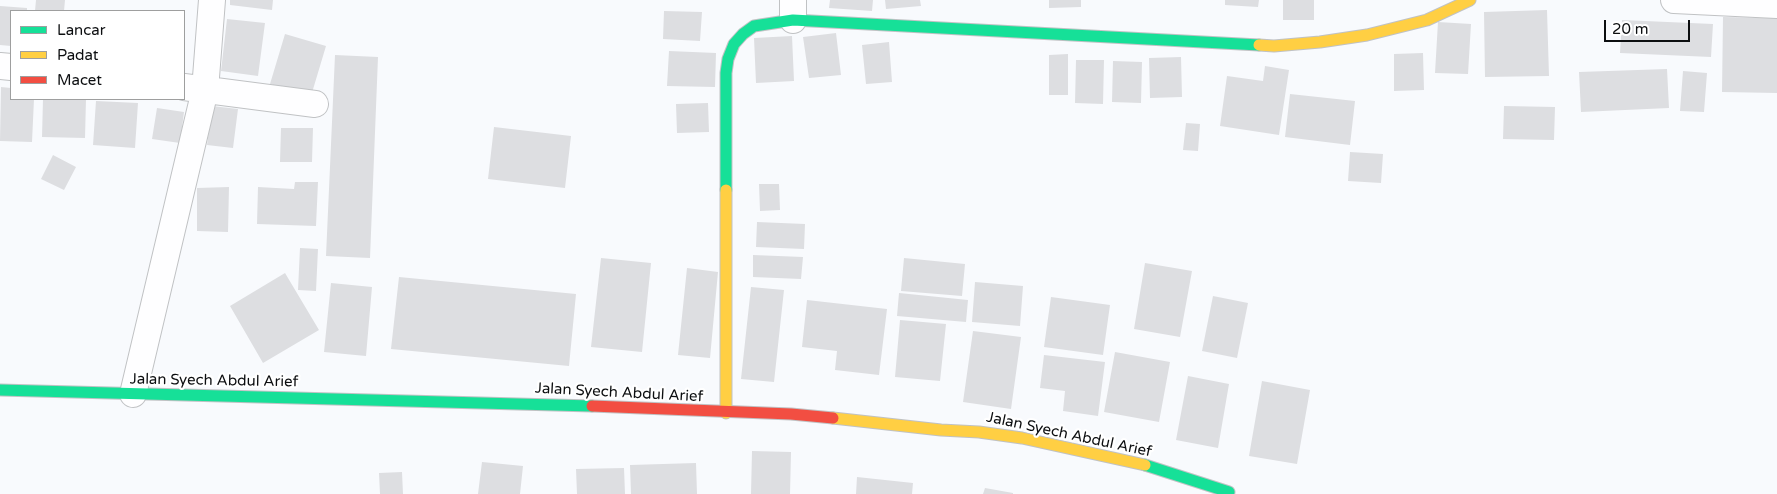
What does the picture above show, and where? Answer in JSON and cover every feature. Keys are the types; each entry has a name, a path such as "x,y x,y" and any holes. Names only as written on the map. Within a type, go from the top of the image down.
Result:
{"street":[{"path":"133,394 212,0"},
{"path":"726,413 726,73 728,58 734,44 754,26 793,10 1274,46 1367,35 1426,20 1470,0"},
{"path":"1674,0 1777,5"},
{"path":"194,88 314,104"},
{"name":"Jalan Syech Abdul Arief","path":"0,390 502,403 791,414 941,430 979,432 1022,438 1148,466 1229,492"}],"building":[{"path":"36,0 65,0 64,10 35,10"},
{"path":"230,0 273,0 272,10 230,5"},
{"path":"830,0 873,0 872,11 829,8"},
{"path":"885,0 920,0 921,6 886,9"},
{"path":"1049,0 1081,0 1081,7 1049,8"},
{"path":"1225,0 1259,0 1258,7 1225,5"},
{"path":"1283,0 1314,0 1314,20 1283,20"},
{"path":"0,6 27,8 27,10 10,10 10,46 0,45"},
{"path":"1547,10 1549,76 1485,77 1484,12"},
{"path":"664,11 702,12 700,41 663,39"},
{"path":"1723,17 1777,18 1777,93 1722,92"},
{"path":"227,19 265,23 258,76 221,71"},
{"path":"1622,20 1713,24 1711,57 1620,53"},
{"path":"1438,22 1471,24 1468,74 1435,73"},
{"path":"836,33 841,75 809,78 803,37"},
{"path":"285,34 326,46 311,96 270,84"},
{"path":"792,36 794,81 756,83 754,38"},
{"path":"889,42 892,82 866,84 862,45"},
{"path":"669,51 716,53 715,87 667,86"},
{"path":"1423,53 1424,90 1394,91 1394,54"},
{"path":"1068,54 1068,95 1049,95 1049,55"},
{"path":"335,55 378,57 370,258 326,256"},
{"path":"1181,57 1182,97 1150,98 1149,58"},
{"path":"1076,60 1104,60 1103,104 1075,103"},
{"path":"1113,61 1142,62 1141,103 1112,102"},
{"path":"1265,66 1289,70 1279,135 1220,126 1227,76 1263,81"},
{"path":"1667,69 1669,108 1581,112 1579,72"},
{"path":"1683,71 1707,73 1704,112 1680,111"},
{"path":"1,87 10,88 10,100 34,100 32,142 0,141"},
{"path":"1290,94 1355,101 1350,145 1285,137"},
{"path":"43,100 86,100 85,138 42,137"},
{"path":"96,101 138,103 135,148 93,145"},
{"path":"708,103 709,132 677,133 676,104"},
{"path":"212,106 238,109 233,148 207,145"},
{"path":"1504,106 1555,107 1554,140 1503,139"},
{"path":"157,108 184,112 180,143 152,139"},
{"path":"1186,123 1200,124 1198,151 1183,150"},
{"path":"494,127 571,136 565,188 488,179"},
{"path":"281,128 313,128 312,162 280,162"},
{"path":"1350,152 1383,154 1381,183 1348,181"},
{"path":"53,155 76,167 64,190 41,179"},
{"path":"295,182 318,182 316,226 257,224 258,187 294,189"},
{"path":"759,184 779,184 780,210 760,211"},
{"path":"229,187 228,232 197,231 197,188"},
{"path":"757,222 805,224 804,249 756,247"},
{"path":"300,248 318,249 316,291 298,290"},
{"path":"753,255 803,257 801,279 753,277"},
{"path":"601,258 651,263 642,352 591,347"},
{"path":"904,258 965,264 962,296 901,291"},
{"path":"1145,263 1192,271 1180,337 1134,329"},
{"path":"687,268 718,272 710,358 678,355"},
{"path":"285,273 319,330 263,363 230,306"},
{"path":"399,277 576,294 569,366 391,349"},
{"path":"975,282 1023,286 1020,326 972,322"},
{"path":"331,283 372,287 366,356 324,352"},
{"path":"751,287 784,290 774,382 741,379"},
{"path":"899,293 968,300 966,322 897,316"},
{"path":"1213,296 1248,303 1237,358 1202,351"},
{"path":"1051,297 1110,305 1103,355 1044,347"},
{"path":"807,300 887,309 879,375 835,370 837,351 802,347"},
{"path":"900,320 946,324 940,381 895,377"},
{"path":"973,331 1021,337 1011,409 963,402"},
{"path":"1115,352 1170,362 1159,422 1104,412"},
{"path":"1044,355 1105,362 1098,416 1063,411 1065,391 1040,388"},
{"path":"1188,376 1229,384 1218,448 1176,440"},
{"path":"1262,381 1310,390 1297,464 1249,456"},
{"path":"752,451 791,452 790,494 751,494"},
{"path":"482,462 523,466 520,494 478,494"},
{"path":"696,463 697,494 631,494 630,465"},
{"path":"624,468 625,494 577,494 576,469"},
{"path":"402,472 403,494 380,494 379,473"},
{"path":"857,477 913,483 912,494 856,494"},
{"path":"985,488 1013,493 1013,494 983,494"}],"traffic: fast":[{"path":"726,190 726,73 728,59 734,44 754,26 793,20 1259,45"},
{"path":"0,390 592,406"},
{"path":"1145,465 1229,492"}],"traffic: slow":[{"path":"1259,45 1274,46 1320,42 1367,35 1427,20 1470,0"},
{"path":"726,190 726,413"},
{"path":"833,418 1022,438 1145,465"}],"traffic: jam":[{"path":"592,406 791,414 833,418"}]}
